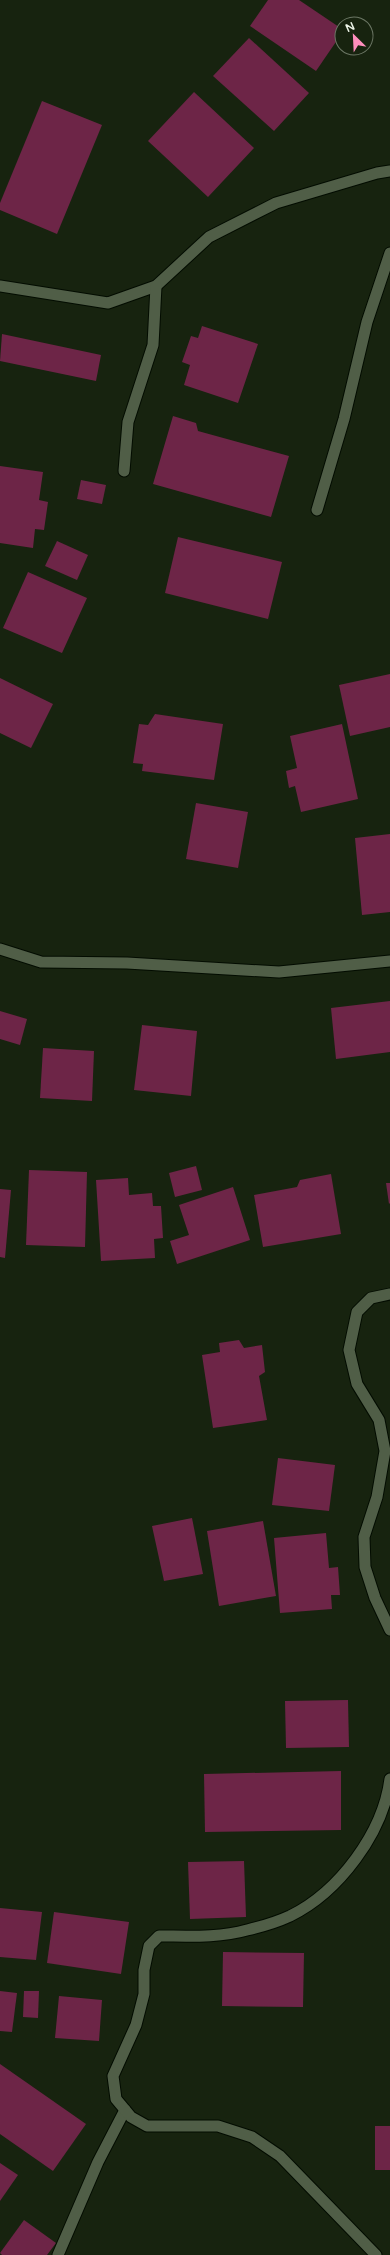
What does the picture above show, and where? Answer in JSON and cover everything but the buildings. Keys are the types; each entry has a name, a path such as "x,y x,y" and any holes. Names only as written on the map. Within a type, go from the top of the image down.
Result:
{"street":[{"path":"0,286 108,303 156,286 209,237 276,203 376,173 390,171"},
{"path":"317,510 344,419 367,322 390,254"},
{"path":"124,471 128,422 153,345 156,286"},
{"path":"0,948 41,962 127,963 279,972 390,961"},
{"path":"390,1294 370,1298 357,1312 349,1350 357,1384 379,1420 386,1451 376,1497 364,1537 365,1567 375,1598 390,1630"},
{"path":"376,2255 280,2156 252,2137 218,2126 147,2126 131,2118 116,2099 113,2076 136,2024 144,1994 144,1970 149,1946 159,1936 208,1935 246,1931 290,1916 315,1899 340,1878 366,1845 388,1796 390,1779"},
{"path":"58,2255 98,2162 125,2110"}]}
